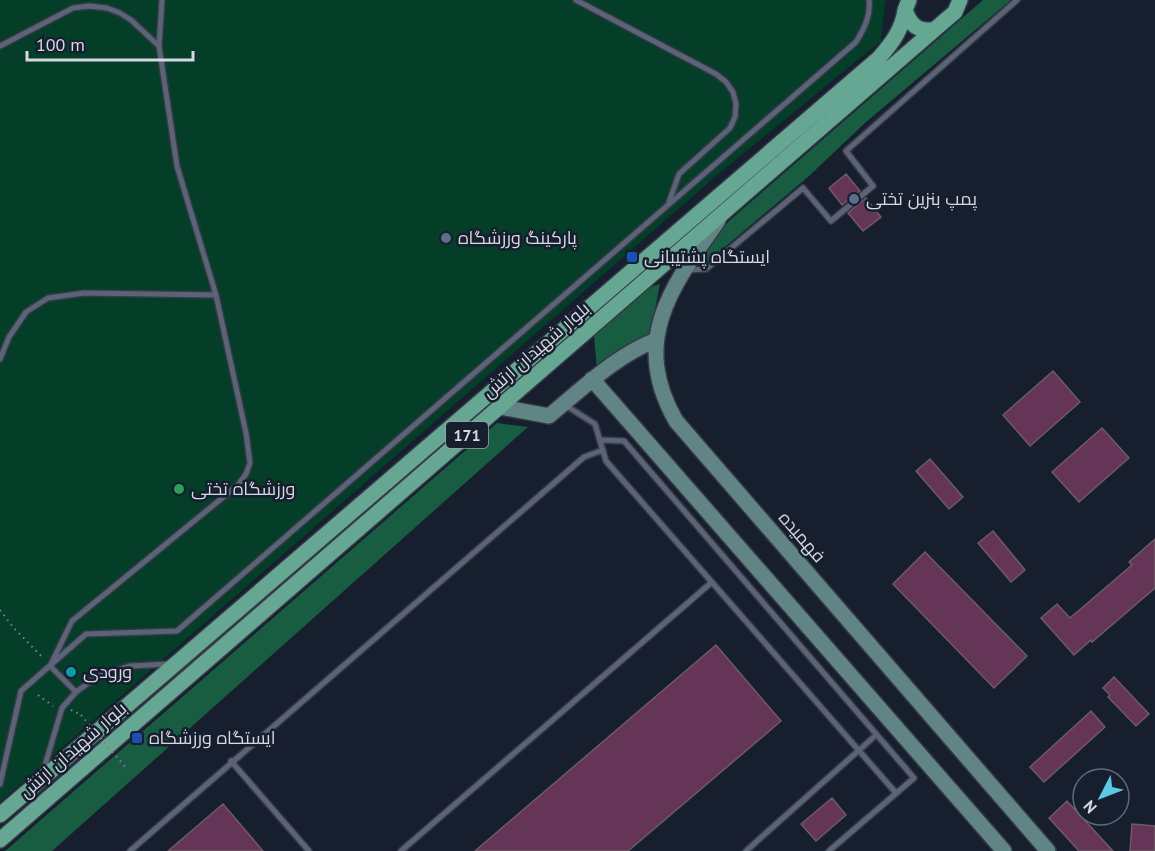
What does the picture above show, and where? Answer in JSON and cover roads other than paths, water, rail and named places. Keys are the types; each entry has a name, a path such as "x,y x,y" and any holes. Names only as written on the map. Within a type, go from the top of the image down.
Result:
{"main road":[{"path":"958,6 969,0"},
{"path":"907,5 910,23 916,29 934,30"},
{"name":"بلوار شهیدان ارتش","path":"0,815 879,58 893,42 903,23 907,5"},
{"name":"بلوار شهیدان ارتش","path":"0,840 722,216 934,30 958,6"},
{"name":"فهمیده","path":"722,216 683,270 667,302 656,340 655,364 662,393 676,421 1048,851"},
{"path":"500,406 549,416 592,380 642,345 656,340"},
{"path":"592,380 1004,851"}],"lane":[{"path":"50,666 72,621 238,484 246,474 250,463 246,433 216,295 177,166 159,46 162,0"},
{"path":"576,0 716,74 733,92 736,104 735,117 730,128 679,174 669,204"},
{"path":"0,784 21,691 86,634 177,631 856,42 866,26 870,8 867,0"},
{"path":"683,270 706,269 803,188 831,221 873,186 846,151 1017,0"},
{"path":"0,46 73,8 89,6 107,8 120,13 159,46"},
{"path":"0,359 9,337 26,312 48,298 84,293 216,295"},
{"path":"564,404 595,424 606,460 896,794"},
{"path":"601,440 624,441 914,778 829,851"},
{"path":"130,851 584,457 603,450"},
{"path":"401,851 712,582"},
{"path":"42,778 62,708 76,692 98,676 130,666 174,664"},
{"path":"50,666 76,692"},
{"path":"746,851 876,735"},
{"path":"231,761 309,851"}],"place":[{"name":"پمپ بنزین تختی","path":"854,199"},
{"name":"پارکینگ ورزشگاه","path":"446,238"},
{"name":"ایستگاه پشتیبانی","path":"632,257"},
{"name":"ورزشگاه تختی","path":"179,489"},
{"name":"ورودی","path":"71,672"},
{"name":"ایستگاه ورزشگاه","path":"137,738"}]}
